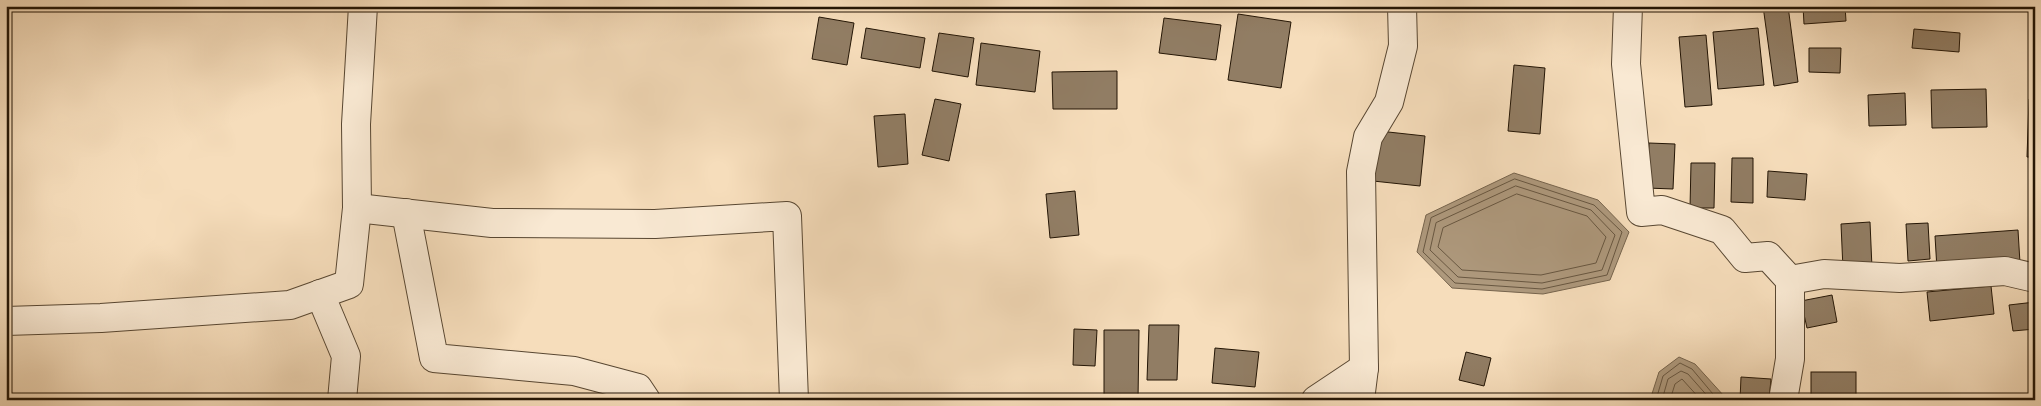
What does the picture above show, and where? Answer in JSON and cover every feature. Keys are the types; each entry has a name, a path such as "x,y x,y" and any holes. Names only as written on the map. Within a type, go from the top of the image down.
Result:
{"street":[{"path":"6,321 102,318 290,305 349,284 357,208 356,124 363,6"},
{"path":"1360,400 1364,368 1361,172 1368,137 1389,102 1401,55 1403,46 1402,6"},
{"path":"1628,6 1626,64 1641,212 1662,210 1722,230 1745,258 1768,256 1790,280 1790,359 1783,400"},
{"path":"357,208 492,223 655,224 787,216 794,400"},
{"path":"406,213 434,358 574,371 638,388 646,400"},
{"path":"1790,280 1824,274 1900,278 2005,271 2035,278"},
{"path":"320,294 346,356 342,400"},
{"path":"1316,400 1364,368"}],"water":[{"path":"1514,173 1598,200 1629,232 1610,280 1543,294 1452,288 1417,252 1426,215"},
{"path":"1679,357 1695,364 1724,396 1723,400 1650,400 1659,372"}],"building":[{"path":"1763,6 1788,6 1798,82 1774,86"},
{"path":"1803,6 1845,6 1846,21 1804,24"},
{"path":"1238,14 1291,22 1281,88 1228,80"},
{"path":"819,17 854,23 847,65 812,59"},
{"path":"1164,18 1221,25 1216,60 1159,53"},
{"path":"866,28 925,38 920,68 861,58"},
{"path":"1758,28 1764,85 1718,89 1713,32"},
{"path":"1914,29 1960,33 1959,52 1912,48"},
{"path":"939,33 974,38 968,77 932,71"},
{"path":"1706,35 1712,105 1685,107 1679,37"},
{"path":"981,43 1040,51 1035,92 976,85"},
{"path":"1809,48 1841,48 1840,73 1809,72"},
{"path":"1514,65 1545,68 1540,134 1508,131"},
{"path":"1117,71 1117,109 1053,109 1052,72"},
{"path":"1986,89 1987,127 1932,128 1931,90"},
{"path":"1905,93 1906,125 1869,126 1868,95"},
{"path":"935,99 961,104 949,161 922,155"},
{"path":"2029,99 2035,99 2035,157 2027,157"},
{"path":"905,114 908,164 878,167 874,116"},
{"path":"1379,131 1425,136 1420,186 1373,181"},
{"path":"1649,143 1675,144 1673,189 1647,188"},
{"path":"1732,158 1753,158 1753,203 1731,202"},
{"path":"1691,163 1715,163 1714,208 1690,208"},
{"path":"1768,171 1807,174 1805,200 1767,197"},
{"path":"1075,191 1079,235 1050,238 1046,194"},
{"path":"1870,222 1872,268 1843,269 1841,224"},
{"path":"1928,223 1930,259 1908,261 1906,224"},
{"path":"2018,230 2020,263 1937,269 1935,236"},
{"path":"1991,286 1994,314 1930,321 1927,292"},
{"path":"1832,295 1837,322 1807,328 1801,301"},
{"path":"2035,302 2035,329 2013,331 2009,305"},
{"path":"1149,325 1179,325 1177,380 1147,380"},
{"path":"1074,329 1097,330 1095,366 1073,365"},
{"path":"1104,330 1139,330 1138,400 1104,400"},
{"path":"1215,348 1259,352 1255,387 1212,383"},
{"path":"1466,352 1491,358 1484,386 1459,380"},
{"path":"1811,372 1856,372 1856,395 1811,395"},
{"path":"1741,377 1771,379 1769,400 1740,400"}]}
